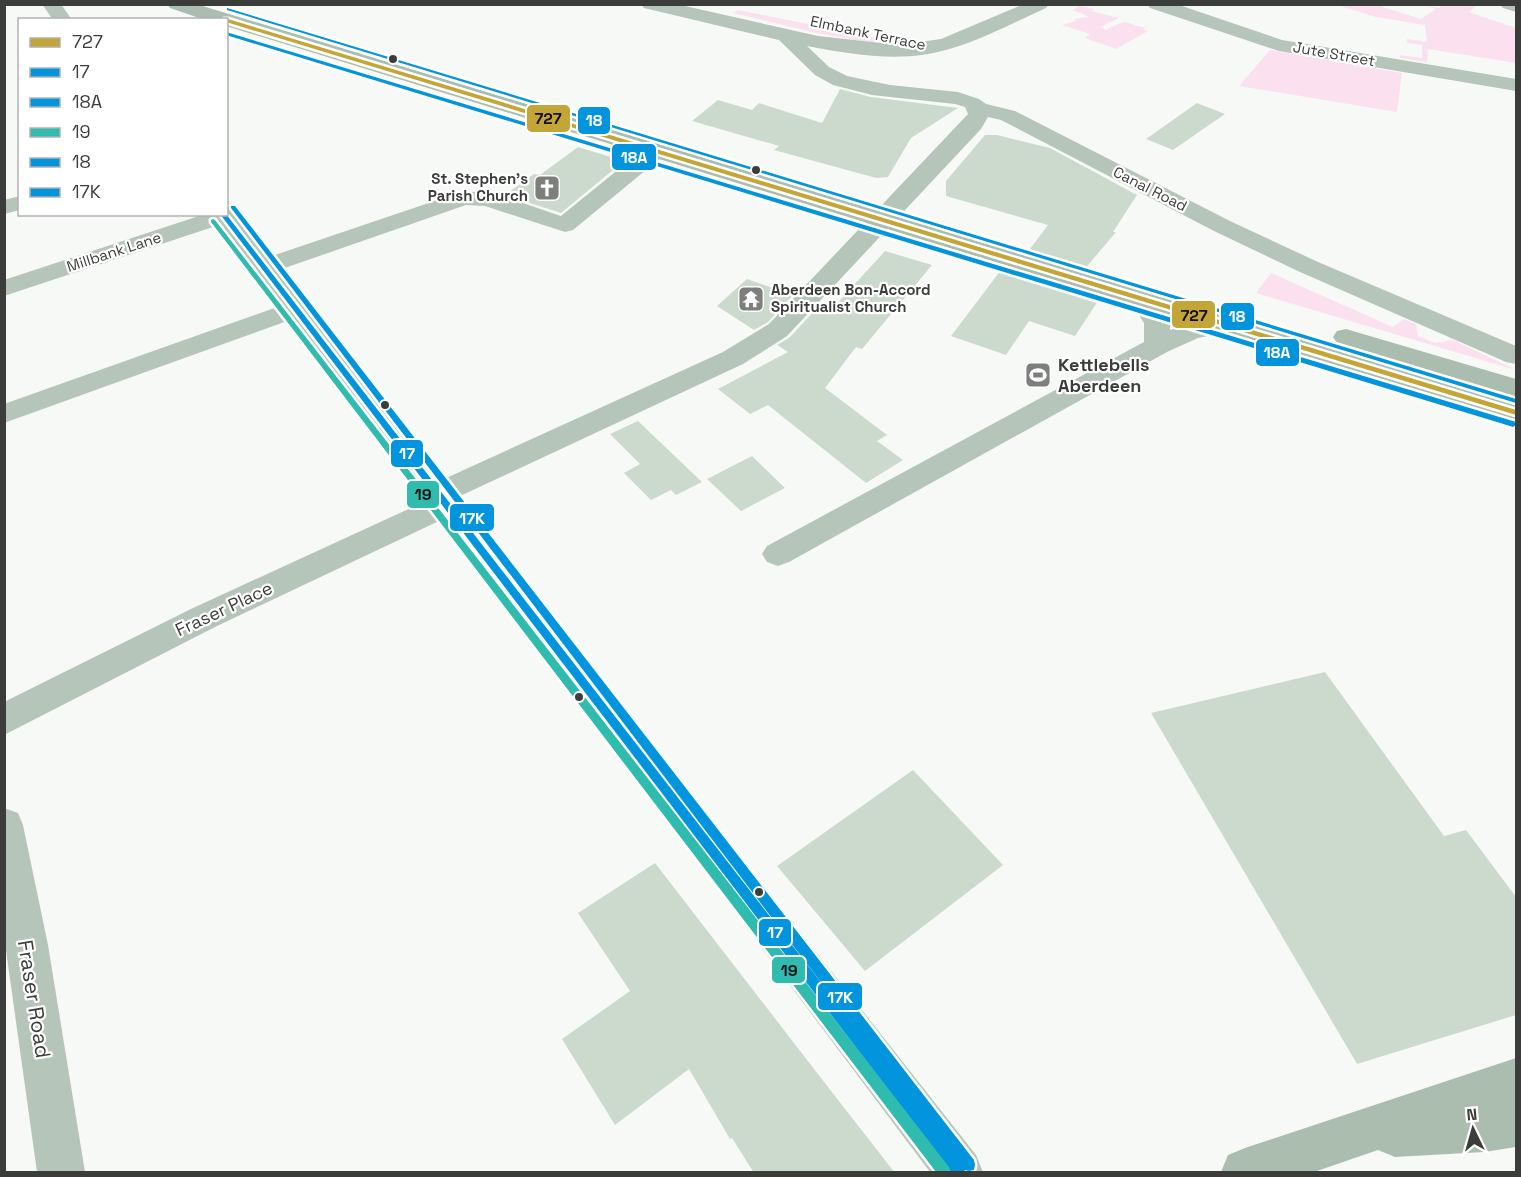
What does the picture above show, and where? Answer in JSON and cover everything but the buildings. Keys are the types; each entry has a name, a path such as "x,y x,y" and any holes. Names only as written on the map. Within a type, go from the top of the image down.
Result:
{"main road":[{"path":"176,4 220,18"},
{"path":"234,4 622,120 816,181 890,211 1142,299 1516,413"},
{"path":"228,21 655,151 890,211 1516,388"},
{"path":"1245,1173 1357,1137 1516,1081"},
{"path":"1357,1137 1484,1129 1516,1124"}],"street":[{"path":"51,4 62,18"},
{"name":"Elmbank Terrace","path":"650,4 716,11 791,41 883,50 935,47"},
{"path":"935,47 1040,4"},
{"name":"Jute Street","path":"1156,4 1280,45 1516,85"},
{"path":"1509,4 1516,7"},
{"name":"Elmbank Terrace","path":"833,26 935,47"},
{"name":"Canal Road","path":"791,41 821,70 845,82 958,98 972,103 979,109 1008,115 1222,226 1320,272 1516,356"},
{"name":"Fraser Place","path":"4,720 205,617 755,346 778,330 973,124 979,114 979,109"},
{"path":"264,267 464,198 488,199 565,225 655,151"},
{"name":"Millbank Lane","path":"4,288 220,216"},
{"path":"224,216 959,1173"},
{"path":"1142,299 1157,323 1157,346"},
{"path":"4,414 296,309"},
{"path":"778,554 1157,346 1191,331 1225,325"},
{"name":"Fraser Road","path":"5,827 27,945 61,1173"}],"shaded area":[{"path":"1337,5 1377,5 1421,19 1436,9 1423,5 1439,8 1443,5 1477,5 1469,12 1516,28 1516,63 1428,49 1427,62 1400,58 1400,55 1422,58 1422,45 1407,43 1407,39 1427,42 1425,25 1376,17"},
{"path":"1079,6 1119,18 1100,27 1106,30 1128,22 1145,27 1143,29 1148,31 1116,49 1085,38 1090,34 1062,25 1076,21 1074,19 1089,17 1073,10"},
{"path":"738,10 897,44 861,41 817,33 733,13"},
{"path":"1270,50 1402,73 1397,112 1239,86"},
{"path":"1271,273 1393,327 1404,319 1416,324 1418,336 1435,343 1453,340 1516,370 1256,293"}],"transit line":[{"name":"18","path":"229,9 1516,401"},
{"name":"727","path":"228,21 1516,413"},
{"name":"18A","path":"228,34 1513,424"},
{"name":"17K","path":"233,207 969,1165"},
{"name":"17","path":"225,216 959,1172"},
{"name":"19","path":"213,221 944,1172"}],"place":[{"name":"St. Stephen's Parish Church","path":"547,188"},
{"name":"Aberdeen Bon-Accord Spiritualist Church","path":"751,299"},
{"name":"Kettlebells Aberdeen","path":"1038,375"}]}
